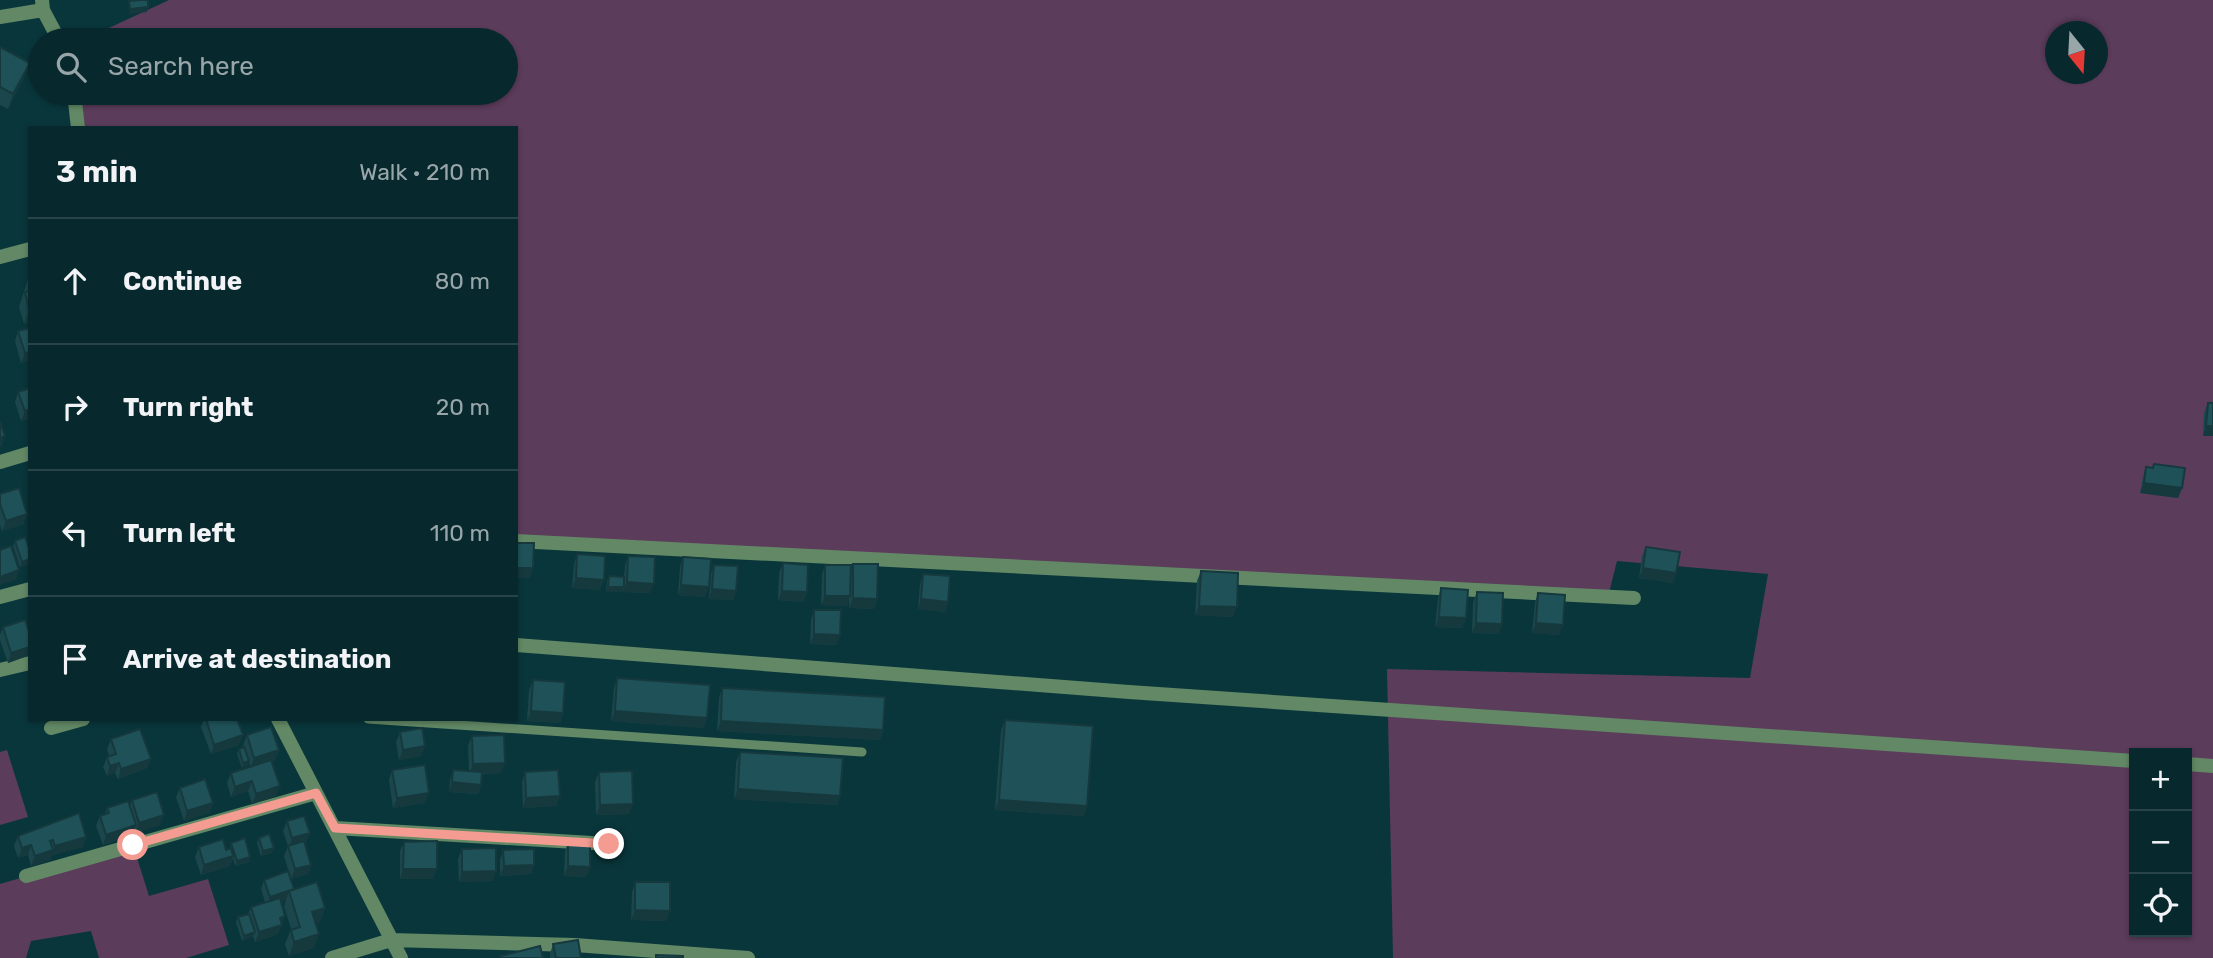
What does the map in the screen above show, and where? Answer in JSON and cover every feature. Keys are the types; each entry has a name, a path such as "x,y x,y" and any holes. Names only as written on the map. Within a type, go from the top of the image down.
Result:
{"street":[{"path":"0,17 42,5 53,28"},
{"path":"75,105 78,126"},
{"path":"0,257 28,250"},
{"path":"0,462 28,454"},
{"path":"518,541 1634,598"},
{"path":"0,597 28,590"},
{"path":"518,645 1143,693 2129,761"},
{"path":"0,670 28,663"},
{"path":"51,728 76,721"},
{"path":"279,721 401,958"},
{"path":"2192,764 2213,766"},
{"path":"26,876 316,793"},
{"path":"335,828 609,844"},
{"path":"332,958 391,940 575,945 748,958"}],"lane":[{"path":"398,721 862,752"}],"shaded area":[{"path":"169,0 2213,0 2213,958 1393,958 1387,669 1750,678 1768,574 1617,561 1607,601 518,541 518,126 78,126 75,105 518,105 518,28 109,28"},
{"path":"7,750 28,817 0,825 0,752"},
{"path":"133,845 149,896 208,879 229,945 186,958 99,958 91,931 31,941 26,958 0,958 0,884"}],"building":[{"path":"148,0 148,7 130,9 129,1"},
{"path":"0,47 28,62 28,67 13,94 0,87"},
{"path":"28,328 28,352 25,353 18,331"},
{"path":"28,389 28,410 25,411 18,392"},
{"path":"2208,403 2213,403 2213,426 2206,426"},
{"path":"0,422 5,436 0,438"},
{"path":"2154,464 2185,468 2182,488 2144,483 2146,467 2153,468"},
{"path":"19,488 27,514 6,521 0,504 0,494"},
{"path":"25,537 28,560 22,562 15,541"},
{"path":"518,543 534,543 533,568 518,568"},
{"path":"11,546 19,570 0,577 0,550"},
{"path":"1646,547 1680,552 1676,573 1643,568"},
{"path":"577,554 605,556 604,580 576,578"},
{"path":"628,556 655,557 654,584 627,582"},
{"path":"683,557 711,559 709,587 681,585"},
{"path":"783,563 808,565 807,592 782,591"},
{"path":"853,564 878,564 877,599 853,598"},
{"path":"714,565 738,566 736,591 712,589"},
{"path":"825,565 851,565 850,596 825,596"},
{"path":"1201,571 1238,573 1237,607 1199,606"},
{"path":"923,574 950,576 948,602 921,599"},
{"path":"609,576 624,577 624,587 608,587"},
{"path":"1441,588 1468,590 1466,618 1439,617"},
{"path":"1477,592 1503,593 1502,624 1476,623"},
{"path":"1538,593 1565,595 1563,625 1536,623"},
{"path":"814,610 841,610 840,635 814,634"},
{"path":"25,620 28,648 11,653 3,627"},
{"path":"617,678 710,685 707,718 615,711"},
{"path":"533,680 565,682 563,713 531,711"},
{"path":"722,688 885,697 883,730 721,721"},
{"path":"1005,720 1093,726 1087,806 999,800"},
{"path":"207,721 238,721 243,735 214,745"},
{"path":"271,727 279,750 254,758 247,735"},
{"path":"422,728 425,746 403,750 400,732"},
{"path":"140,729 151,759 121,769 119,763 110,766 107,757 116,754 111,739"},
{"path":"504,735 505,763 473,764 472,736"},
{"path":"244,747 249,761 243,763 239,749"},
{"path":"740,752 843,758 840,796 738,789"},
{"path":"271,760 280,786 256,794 252,781 235,787 231,773"},
{"path":"425,765 429,793 397,798 392,770"},
{"path":"453,770 482,772 481,785 452,782"},
{"path":"558,770 560,796 526,798 525,772"},
{"path":"632,771 633,804 600,805 599,772"},
{"path":"205,779 213,803 187,811 180,788"},
{"path":"157,792 164,815 139,823 132,800"},
{"path":"128,801 136,825 106,835 100,816 109,813 107,808"},
{"path":"79,813 86,837 55,846 53,840 50,841 53,850 35,856 31,845 22,848 18,836"},
{"path":"304,816 310,833 292,838 287,821"},
{"path":"269,834 274,848 263,851 259,838"},
{"path":"245,838 250,857 237,861 231,843"},
{"path":"223,839 226,850 231,848 233,856 204,865 199,847"},
{"path":"304,841 311,865 295,869 288,846"},
{"path":"437,841 437,869 403,869 404,842"},
{"path":"568,842 590,842 590,867 568,866"},
{"path":"496,848 496,871 462,872 462,849"},
{"path":"534,849 534,865 504,866 503,850"},
{"path":"288,871 294,889 270,897 264,880"},
{"path":"317,882 325,908 312,912 319,934 294,942 291,930 300,927 289,891"},
{"path":"635,882 670,882 670,911 635,910"},
{"path":"280,898 285,916 280,918 282,925 259,932 251,907"},
{"path":"249,914 255,932 244,936 238,917"},
{"path":"578,940 581,958 556,958 553,944"},
{"path":"540,946 543,958 501,956"},
{"path":"656,955 683,956 683,958 656,958"}],"route":[{"path":"133,845 316,793 335,828 609,844"}]}
